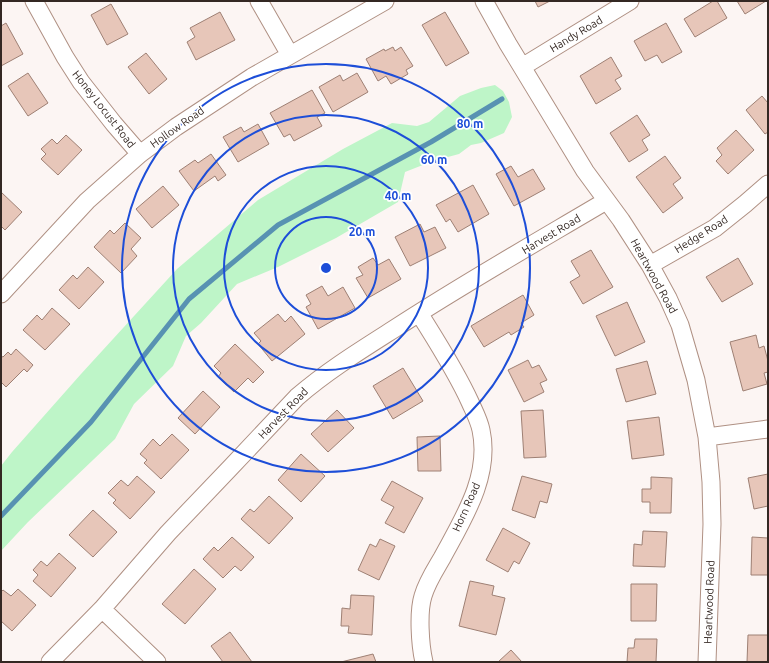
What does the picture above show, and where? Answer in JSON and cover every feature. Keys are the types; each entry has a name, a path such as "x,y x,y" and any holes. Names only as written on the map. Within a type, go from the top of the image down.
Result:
{"street":[{"name":"Honey Locust Road","path":"34,1 65,57 81,82 140,154"},
{"path":"259,1 290,55"},
{"name":"Hollow Road","path":"3,287 87,201 140,154 189,119 252,78 385,1"},
{"name":"Heartwood Road","path":"484,1 522,67 585,170 621,220 650,265 668,298 680,325 696,380 707,437 711,482 712,524 707,662"},
{"name":"Handy Road","path":"522,67 630,1"},
{"name":"Hedge Road","path":"650,265 715,228 768,184"},
{"name":"Harvest Road","path":"50,662 102,609 168,533 297,396 356,353 419,312 606,201"},
{"name":"Horn Road","path":"419,312 462,385 477,417 481,430 483,448 481,472 475,492 460,525 427,583 422,598 421,649 424,662"},
{"path":"707,437 768,430"},
{"path":"102,609 157,662"}],"green space":[{"path":"495,85 503,91 509,102 512,117 504,133 481,143 471,145 459,154 433,161 405,172 398,202 336,238 278,267 237,284 201,323 186,336 173,366 134,404 115,439 28,522 1,551 1,466 81,374 177,269 258,200 343,149 392,123 417,126 429,122 460,96 481,88"}],"building":[{"path":"535,1 550,1 538,7"},
{"path":"713,1 717,1 727,18 695,37 684,19"},
{"path":"737,1 766,1 745,14"},
{"path":"111,4 128,34 107,45 91,15"},
{"path":"220,12 235,40 196,60 187,42 195,37 190,28"},
{"path":"445,12 469,53 446,66 422,25"},
{"path":"6,23 23,54 1,66 1,26"},
{"path":"666,23 682,52 662,63 657,55 645,61 634,41"},
{"path":"393,47 395,51 401,47 413,66 406,70 408,74 391,84 386,76 378,81 366,59 384,49 385,51"},
{"path":"146,53 167,79 149,94 128,67"},
{"path":"611,57 622,76 615,80 621,89 596,104 580,76"},
{"path":"28,73 48,103 28,116 8,86"},
{"path":"357,73 368,92 333,112 319,87 340,75 343,81"},
{"path":"312,90 325,113 317,117 322,126 294,141 290,134 284,137 270,113"},
{"path":"762,96 768,103 768,132 765,134 746,110"},
{"path":"637,115 650,135 642,140 648,150 629,162 610,133"},
{"path":"258,124 269,144 238,162 223,137 241,127 244,132"},
{"path":"736,130 754,150 728,174 716,161 722,155 717,148"},
{"path":"66,135 82,150 58,175 41,159 46,154 41,149 52,139 57,144"},
{"path":"211,154 226,175 218,181 215,176 194,191 179,171 195,160 198,163"},
{"path":"665,156 681,178 673,184 683,198 663,213 636,177"},
{"path":"511,166 518,177 533,169 545,189 514,206 496,174"},
{"path":"473,185 489,214 458,232 450,219 446,222 436,205"},
{"path":"163,186 179,205 152,228 136,209"},
{"path":"1,192 22,212 5,230 1,226"},
{"path":"125,223 141,238 131,249 137,256 121,273 94,247 110,230 114,234"},
{"path":"420,224 424,232 435,227 446,248 410,266 395,237"},
{"path":"591,250 613,287 583,304 570,282 580,276 571,261"},
{"path":"373,258 378,265 389,259 401,279 368,298 356,278 363,275 358,267"},
{"path":"738,258 753,284 722,302 706,277"},
{"path":"88,267 104,282 79,309 59,290 73,275 77,279"},
{"path":"322,286 328,296 343,287 355,308 318,329 306,307 311,304 306,295"},
{"path":"523,295 534,315 521,323 524,327 511,335 509,332 484,347 471,326"},
{"path":"627,302 645,342 615,356 596,316"},
{"path":"52,308 70,324 45,350 23,330 37,315 42,320"},
{"path":"278,314 285,322 291,316 305,334 272,361 258,344 261,341 254,333"},
{"path":"756,335 759,348 764,346 768,361 768,372 764,373 767,384 743,391 730,342"},
{"path":"235,344 264,372 253,383 248,378 234,392 218,377 221,373 214,366"},
{"path":"16,349 33,365 27,372 24,369 6,387 1,382 1,356 3,357 8,352 11,355"},
{"path":"528,360 532,368 539,365 547,380 540,383 544,392 524,402 508,370"},
{"path":"647,361 656,394 626,402 616,369"},
{"path":"403,368 423,401 393,419 373,386"},
{"path":"203,391 220,407 195,434 178,418"},
{"path":"337,410 354,428 328,452 311,434"},
{"path":"543,410 546,457 524,458 521,411"},
{"path":"659,417 664,455 632,459 627,421"},
{"path":"172,434 189,450 161,479 144,463 147,460 140,454 153,439 160,446"},
{"path":"440,436 441,471 418,471 417,437"},
{"path":"301,454 325,476 301,502 278,480"},
{"path":"768,474 768,506 754,509 748,478"},
{"path":"137,476 155,492 130,519 113,503 116,500 108,493 121,480 128,486"},
{"path":"522,476 552,484 547,503 540,501 535,518 512,510"},
{"path":"651,477 672,478 671,513 650,513 650,502 642,502 642,489 651,489"},
{"path":"392,481 423,498 404,533 385,523 394,507 381,500"},
{"path":"269,496 293,518 269,544 241,519 250,509 254,512"},
{"path":"93,510 117,532 93,557 69,535"},
{"path":"503,528 530,543 519,564 514,561 508,572 486,560"},
{"path":"643,531 667,532 665,567 633,566 634,544 642,545"},
{"path":"232,537 254,557 241,571 235,566 223,578 203,559 214,547 218,551"},
{"path":"752,537 768,538 768,575 751,575"},
{"path":"380,539 395,546 379,580 358,570 370,544 376,547"},
{"path":"59,553 76,568 51,597 33,581 38,575 33,570 41,561 47,566"},
{"path":"194,569 216,589 185,624 162,604"},
{"path":"470,581 494,586 492,595 505,598 496,635 459,626"},
{"path":"631,584 657,584 656,621 631,621"},
{"path":"18,589 36,605 12,631 1,621 1,592 3,590 11,596"},
{"path":"351,595 374,596 372,635 348,633 349,626 341,626 342,608 350,609"},
{"path":"230,632 252,662 223,662 211,646"},
{"path":"748,635 768,635 768,662 747,662"},
{"path":"635,639 657,639 656,662 627,662 628,648 634,648"},
{"path":"511,650 522,662 498,662"},
{"path":"373,654 376,662 341,662"}],"waterway":[{"path":"1,516 91,422 189,299 278,225 431,142 502,99"}]}
